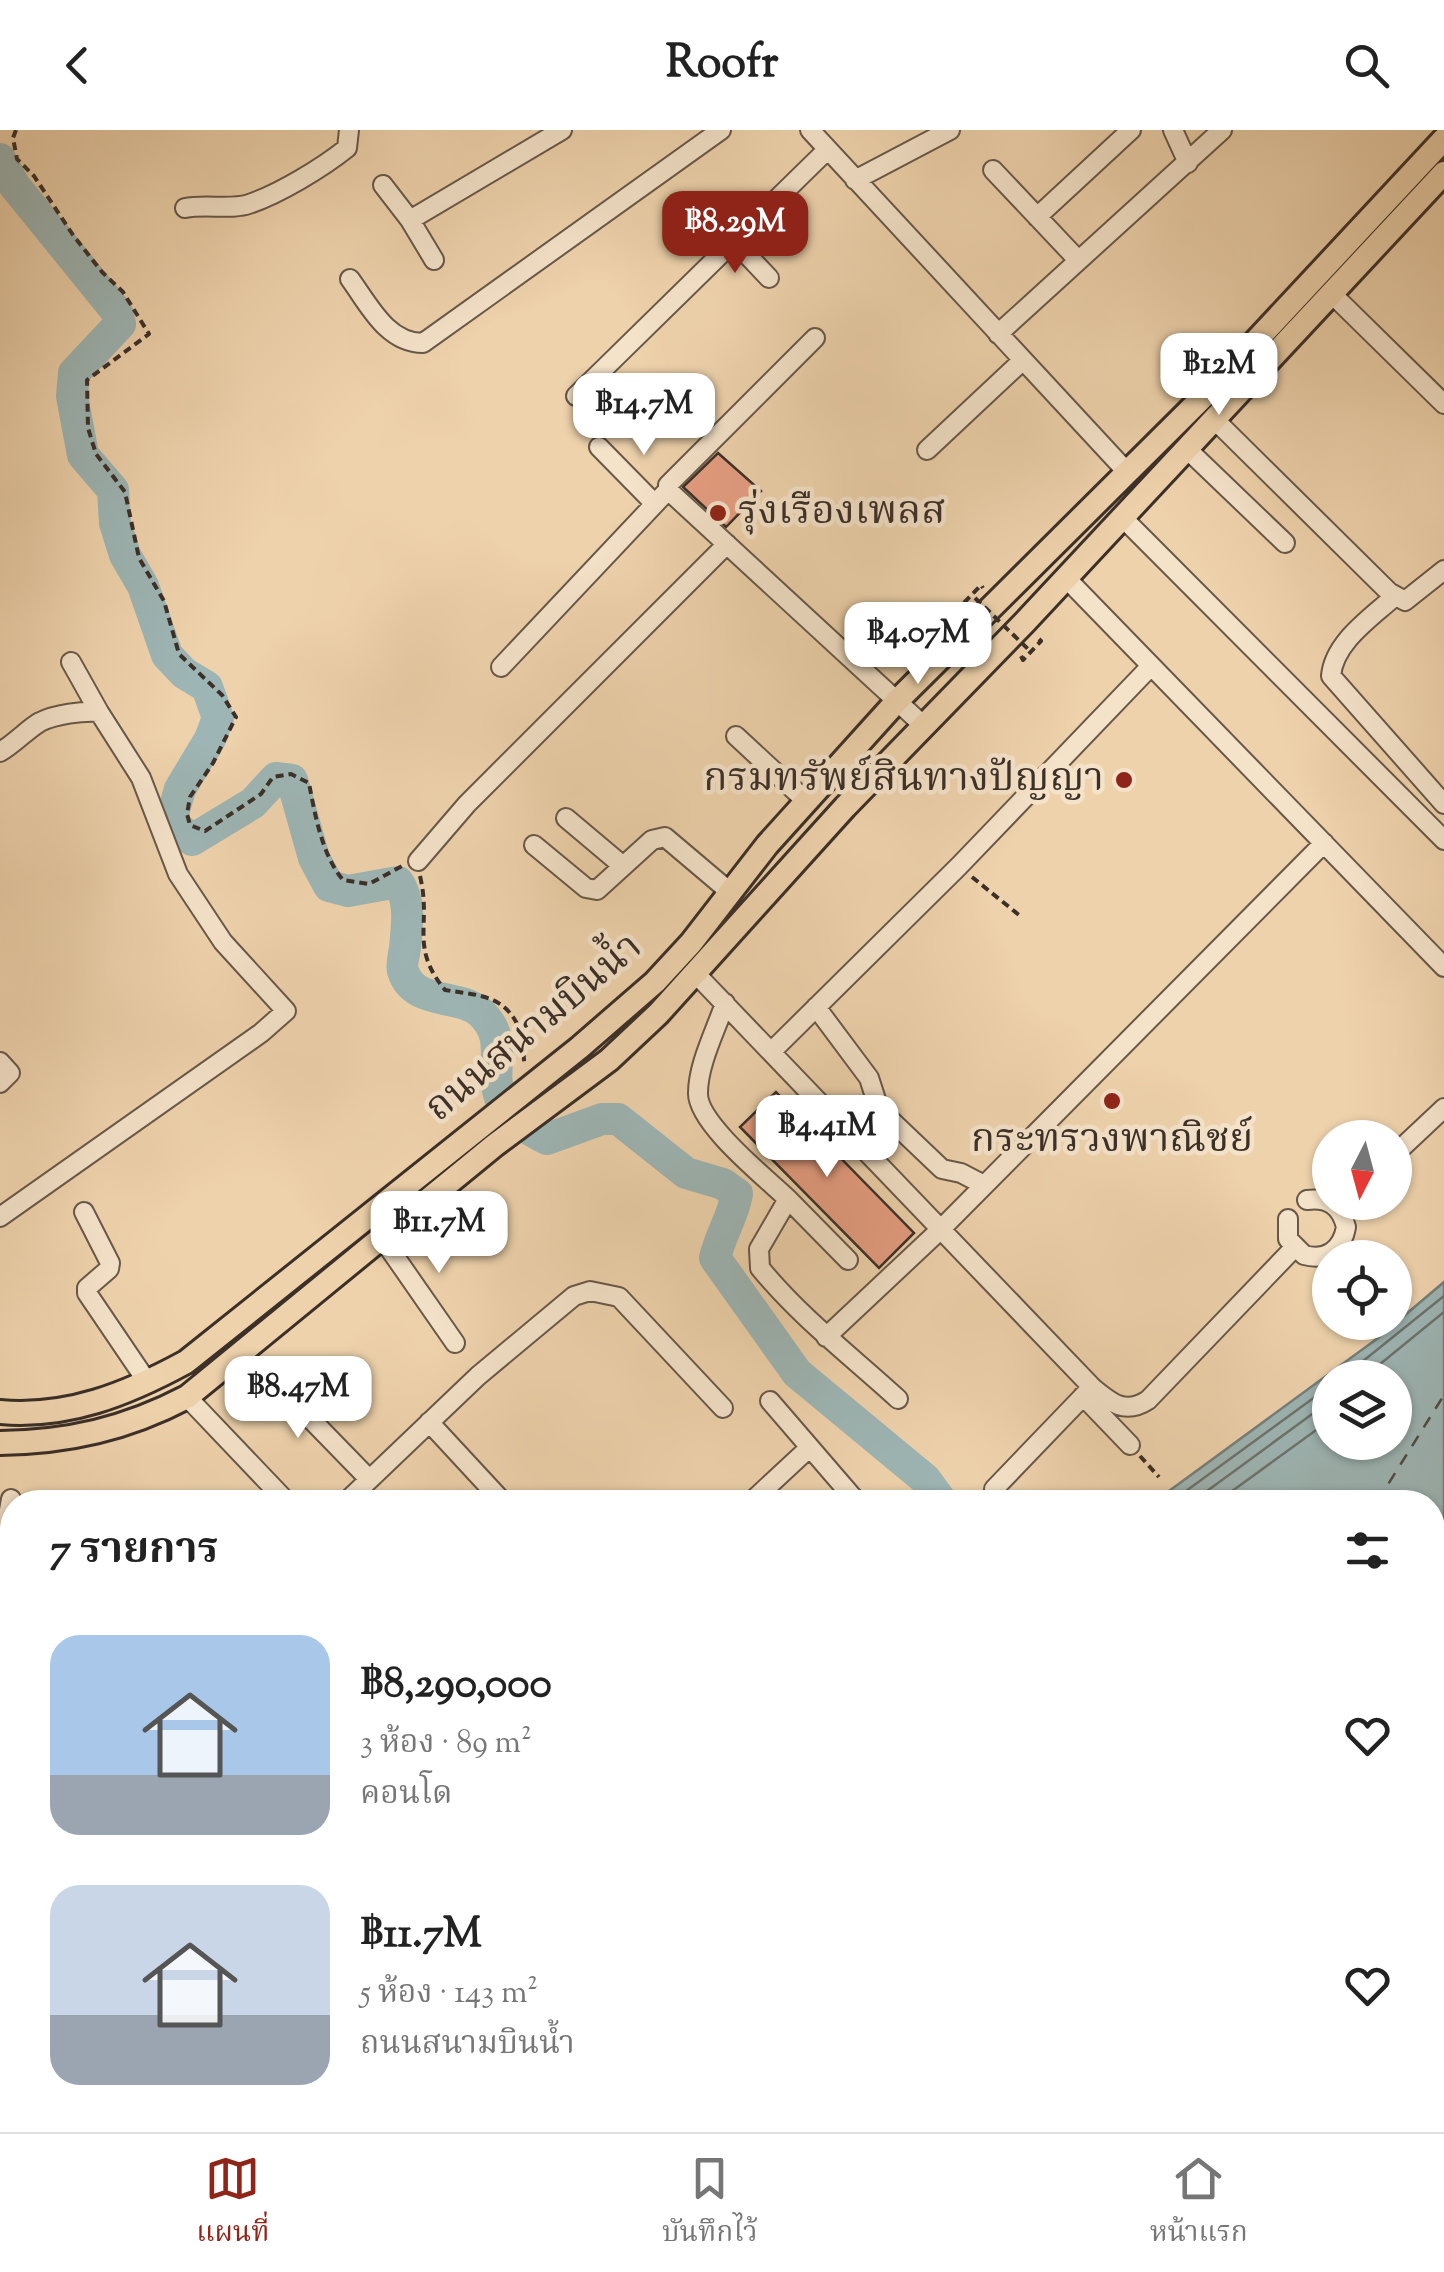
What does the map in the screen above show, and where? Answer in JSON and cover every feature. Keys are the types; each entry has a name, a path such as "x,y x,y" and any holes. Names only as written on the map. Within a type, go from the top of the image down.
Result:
{"main road":[{"name":"ถนนสนามบินน้ำ","path":"0,1412 31,1415 86,1407 148,1383 186,1362 617,1017 691,943 806,801 897,701 1212,388 1444,139"},
{"name":"ถนนสนามบินน้ำ","path":"0,1444 48,1442 106,1432 152,1416 187,1397 495,1145 610,1060 696,974 822,832 1123,518 1444,173"}],"street":[{"path":"185,208 206,204 246,206 329,162 347,148 349,130"},
{"path":"410,220 562,130"},
{"path":"350,279 389,332 410,343 423,343 720,130"},
{"path":"810,130 1127,472"},
{"path":"855,180 950,130"},
{"path":"1037,217 1130,130"},
{"path":"1173,130 1188,163"},
{"path":"998,334 1222,130"},
{"path":"576,396 827,150"},
{"path":"993,170 1078,260"},
{"path":"383,184 434,260"},
{"path":"734,241 769,278"},
{"path":"1332,294 1444,404"},
{"path":"501,666 668,485 815,338"},
{"path":"927,450 1023,360"},
{"path":"1215,420 1396,596 1405,601 1444,570"},
{"path":"599,448 727,544 924,726"},
{"path":"1187,449 1285,543"},
{"path":"1123,518 1444,840"},
{"path":"418,861 480,791 727,544"},
{"path":"1066,578 1444,967"},
{"path":"1396,596 1352,635 1332,664 1331,676 1444,804"},
{"path":"0,1217 286,1011 223,942 192,896 175,867 141,778 71,662"},
{"path":"771,1052 959,866 1151,666"},
{"path":"0,752 24,738 37,723 99,712"},
{"path":"736,736 806,801"},
{"path":"566,818 623,866"},
{"path":"534,845 586,888 598,890 652,840 665,838 730,892"},
{"path":"826,1337 941,1229 1324,844"},
{"path":"696,974 941,1229 1088,1392 1130,1446"},
{"path":"725,1003 699,1081 700,1106 706,1118 848,1260"},
{"path":"816,1007 869,1078 879,1109 942,1169 961,1173 984,1185"},
{"path":"0,1062 10,1073 0,1083"},
{"path":"1412,1138 1444,1108"},
{"path":"788,1199 759,1248 760,1268 826,1337 898,1399"},
{"path":"1307,1200 1312,1200"},
{"path":"84,1212 110,1263 87,1292 148,1383"},
{"path":"1288,1218 1286,1229 1294,1248 1314,1257 1334,1252 1344,1237 1344,1220"},
{"path":"382,1238 455,1343"},
{"path":"1088,1392 1122,1408 1136,1408 1148,1400 1294,1248"},
{"path":"358,1490 478,1376 574,1296 590,1291 619,1297 724,1408"},
{"path":"262,1369 369,1479"},
{"path":"994,1489 1088,1392"},
{"path":"187,1397 275,1490"},
{"path":"770,1402 847,1490"},
{"path":"429,1422 491,1490"},
{"path":"764,1490 808,1449"}],"path":[{"path":"16,130 13,138 17,159 34,176 102,272 123,292 149,334 87,380 88,428 96,454 125,492 139,558 164,601 178,654 222,695 236,717 200,785 190,796 190,825 204,831 261,794 273,776 291,774 310,783 327,852 343,880 370,884 418,861 426,896 424,957 432,975 445,990 490,996 505,1008 524,1038 524,1090"},
{"path":"975,598 1028,649 1020,657 1023,660 1041,641"},
{"path":"959,866 1019,915"},
{"path":"1130,1446 1159,1476"}],"water":[{"path":"1444,1282 1444,1490 1170,1490 1312,1386 1312,1460 1412,1460 1412,1360 1348,1360 1375,1340 1412,1340 1412,1309"}],"building":[{"name":"รุ่งเรืองเพลส","path":"718,453 761,491 726,527 683,487"},
{"path":"776,1092 914,1233 879,1268 740,1127"}],"waterway":[{"path":"0,159 14,185 117,312 120,324 74,373 72,396 83,455 113,490 115,523 125,555 143,586 167,655 184,673 207,687 218,718 180,789 172,817 178,828 192,840 253,803 276,778 292,780 314,858 329,886 348,891 398,882 407,914 403,971 417,990 481,1013 497,1043 496,1075 505,1107 520,1123 547,1139 602,1119 618,1119 686,1173 723,1184 737,1194 715,1258 797,1373 925,1479 933,1490"}],"ferry route":[{"path":"1385,1490 1444,1395"}],"place":[{"name":"รุ่งเรืองเพลส","path":"718,513"},
{"name":"กรมทรัพย์สินทางปัญญา","path":"1124,780"},
{"name":"กระทรวงพาณิชย์","path":"1112,1101"}]}
